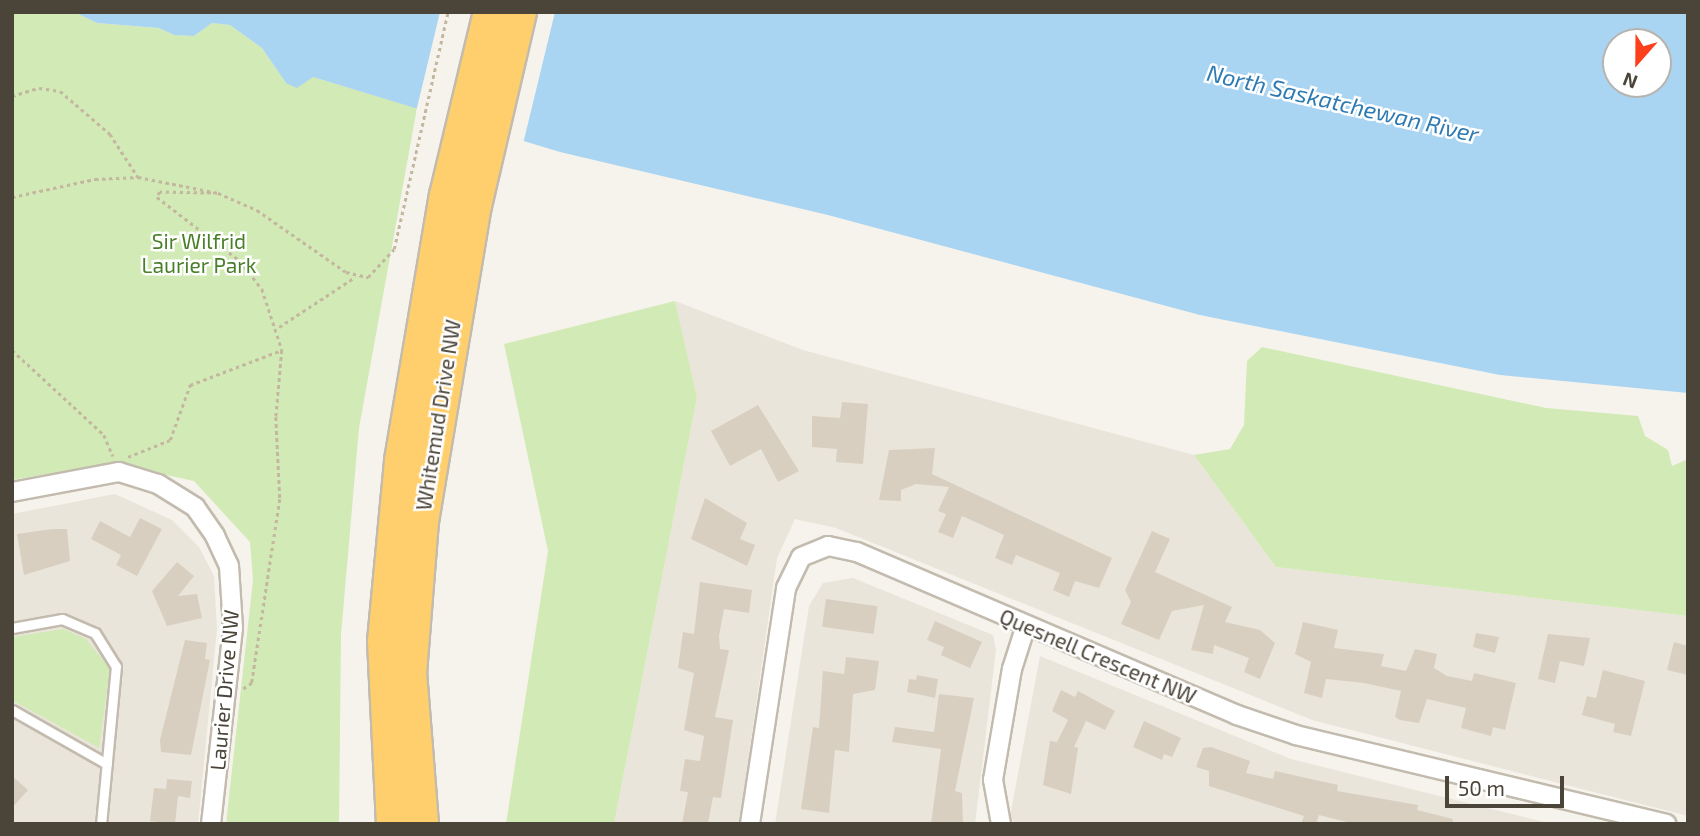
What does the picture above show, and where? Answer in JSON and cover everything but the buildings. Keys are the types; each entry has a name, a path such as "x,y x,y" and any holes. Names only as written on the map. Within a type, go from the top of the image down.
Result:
{"highway":[{"name":"Whitemud Drive NW","path":"421,824 410,717 411,633 460,200 490,12"},
{"name":"Whitemud Drive NW","path":"393,824 383,696 389,576 410,400 460,200 519,12"}],"street":[{"name":"Laurier Drive NW","path":"12,492 118,472 158,484 195,507 229,566 233,628 211,824"},
{"name":"Quesnell Crescent NW","path":"750,824 784,597 801,557 818,548 848,548 1026,625 1296,735 1667,824"},
{"path":"1001,824 993,780 1012,669 1026,625"}],"lane":[{"path":"12,628 62,620 94,633 116,666 101,824"},
{"path":"12,710 107,764"}],"path":[{"path":"279,327 355,277 377,272 389,260 410,182 448,12"},
{"path":"12,96 39,88 60,91 110,134 138,177"},
{"path":"12,197 95,179 138,177 218,193 257,210 355,277"},
{"path":"218,193 160,192 157,197 240,261 262,289 279,327 282,351 276,417 280,499 252,683 247,690 228,690"},
{"path":"12,350 104,435 116,461 170,440 190,385 282,351"}],"shaded area":[{"path":"675,301 803,350 1194,455 1276,567 1688,616 1688,816 1312,720 836,528 795,519 777,558 739,824 614,824 697,397"},
{"path":"115,494 172,520 199,547 214,576 217,629 198,824 12,824 12,514"},
{"path":"853,578 993,635 996,650 975,824 775,824 809,606 823,583"},
{"path":"1040,656 1291,759 1552,824 1015,824 1010,816"}],"green space":[{"name":"Sir Wilfrid Laurier Park","path":"12,12 74,12 97,23 159,28 174,35 194,36 212,23 230,25 262,48 286,83 313,77 417,108 359,428 341,635 339,824 226,824 253,580 250,542 194,481 111,463 12,480"},
{"path":"675,301 697,397 614,824 506,824 548,551 504,344"},
{"path":"1262,347 1546,408 1638,416 1645,436 1668,450 1672,466 1688,459 1688,616 1276,567 1194,455 1230,449 1244,425 1247,361"},
{"path":"63,629 86,639 110,669 99,748 12,700 12,637"}],"water":[{"name":"North Saskatchewan River","path":"74,12 1688,12 1688,393 1500,375 1200,315 828,215 560,152 313,77 297,88 286,83 262,48 230,25 212,23 194,36 174,35 159,28 97,23"}],"pier":[{"path":"440,12 555,12 523,144 416,112"}]}
